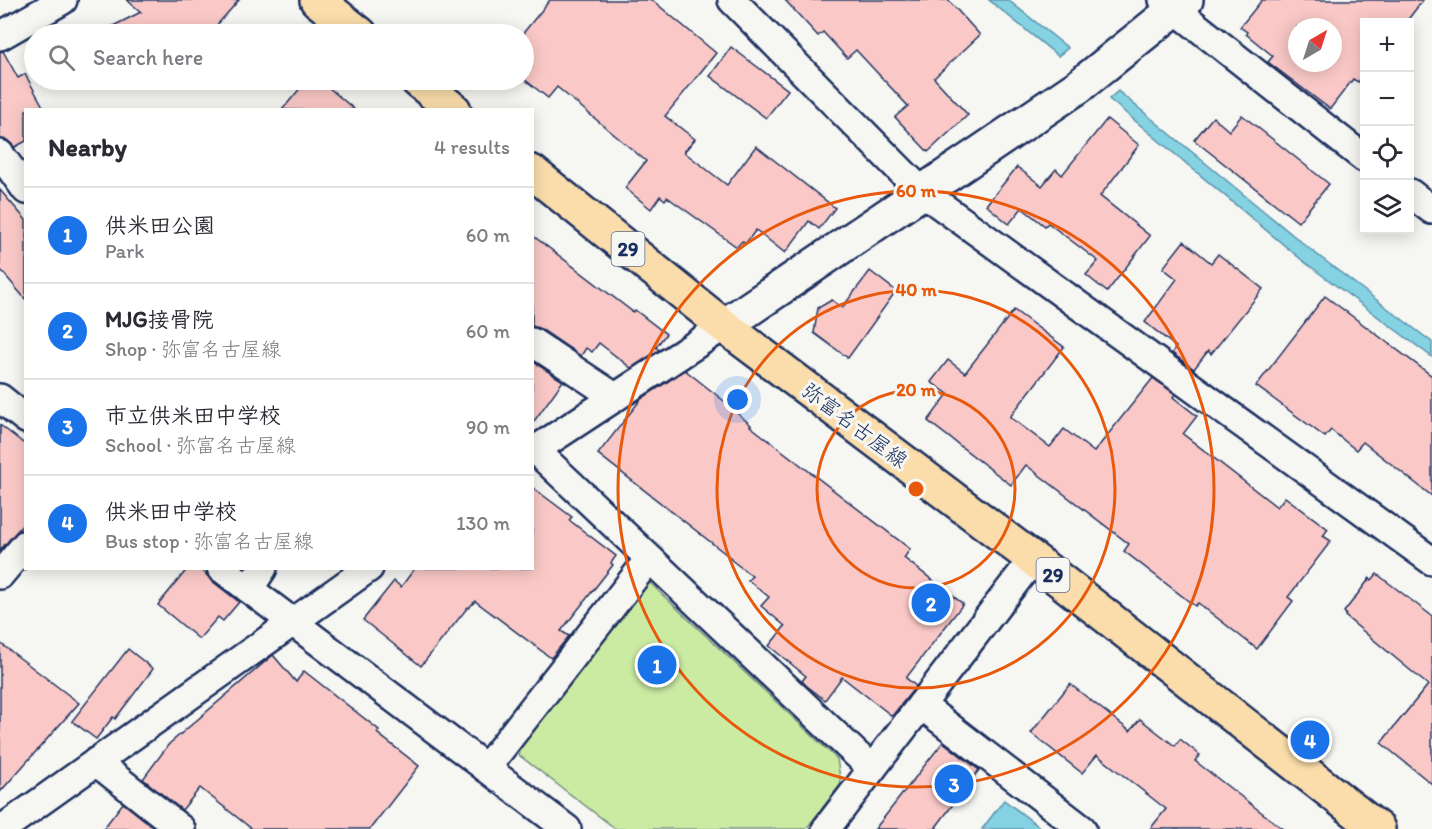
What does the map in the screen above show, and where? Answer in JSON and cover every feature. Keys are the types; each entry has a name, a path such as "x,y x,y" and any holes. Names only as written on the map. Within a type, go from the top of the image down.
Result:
{"main road":[{"path":"317,0 347,24"},
{"path":"429,90 452,108"},
{"name":"弥富名古屋線","path":"534,174 724,326 1033,559 1378,829"}],"street":[{"path":"0,36 63,0"},
{"path":"732,0 921,192 1432,561"},
{"path":"872,769 534,451 724,326 1079,86 1174,3 1360,154"},
{"path":"0,154 24,187"},
{"path":"1414,196 1432,210"},
{"path":"534,343 615,397"},
{"path":"0,398 24,416"},
{"path":"0,575 24,546"},
{"path":"486,768 649,559"},
{"path":"826,829 1033,559"},
{"path":"227,570 256,579 293,622 567,829"},
{"path":"2,829 366,570"},
{"path":"921,705 1082,829"},
{"path":"96,762 181,829"}],"green space":[{"path":"650,583 837,759 841,784 806,829 616,829 520,756 515,745 640,584"}],"water":[{"path":"989,0 1008,0 1068,48 1058,56"},
{"path":"1118,91 1311,250 1432,342 1432,357 1303,261 1109,99"},
{"path":"1004,800 1042,829 982,829"}],"building":[{"path":"127,0 239,0 218,24 117,24 141,12"},
{"path":"550,0 652,0 716,53 665,116 695,139 684,152 727,185 756,146 835,208 819,229 809,221 785,253 756,230 745,244 742,241 737,247 667,197 665,200 660,196 651,209 625,188 646,161 557,87 548,98 534,87 534,24 530,24"},
{"path":"785,0 948,0 980,35 934,78 968,115 928,152 895,117 908,106 856,50 847,58 823,32 818,36"},
{"path":"1262,0 1423,0 1409,18 1360,18 1360,80 1358,82 1353,79 1330,109 1268,62 1273,56 1246,34 1247,32 1240,27"},
{"path":"731,47 788,90 766,118 710,76"},
{"path":"3,51 18,78 24,75 24,90 34,90 44,108 24,108 24,142 15,147 7,140 0,139 0,52"},
{"path":"299,90 332,90 353,108 284,108"},
{"path":"1242,115 1329,184 1298,222 1194,140 1213,117 1229,131"},
{"path":"1107,119 1139,145 1100,196 1150,236 1107,292 1086,275 1098,261 1048,223 1045,226 1022,208 1009,224 986,205 1017,167 1042,186 1056,169 1062,175"},
{"path":"0,190 24,218 24,298 0,269"},
{"path":"534,237 633,312 635,310 666,334 656,347 659,350 631,368 599,343 592,352 586,348 581,356 534,327"},
{"path":"1184,241 1211,263 1218,254 1263,289 1211,354 1208,351 1194,369 1172,353 1176,347 1145,322 1177,279 1163,268"},
{"path":"870,271 896,291 848,358 814,333 818,308 832,300 842,308"},
{"path":"1325,296 1432,376 1432,496 1363,442 1356,450 1331,430 1325,437 1256,386"},
{"path":"1014,310 1064,347 1010,417 1050,447 1064,429 1094,452 1153,378 1175,394 1173,397 1197,416 1183,434 1277,507 1285,497 1328,529 1323,536 1331,541 1288,597 1293,601 1257,649 1198,603 1195,606 1124,551 1129,544 1026,465 1011,485 928,421 948,394 931,382 948,360 965,373"},
{"path":"534,362 563,381 534,421"},
{"path":"685,370 738,412 750,426 910,549 904,558 963,604 906,678 916,686 892,716 842,677 825,700 807,686 802,681 806,676 769,646 785,626 761,606 769,597 748,580 752,576 598,454 641,399"},
{"path":"0,425 24,443 24,523 0,550"},
{"path":"534,488 572,517 569,520 616,556 611,563 613,565 561,631 569,636 551,658 475,601 421,666 363,620 394,581 401,587 414,570 534,570"},
{"path":"186,570 202,570 239,602 223,621 218,617 199,639 158,605"},
{"path":"1377,574 1432,616 1432,784 1381,743 1428,685 1345,616 1344,612 1370,578 1372,580"},
{"path":"0,643 79,703 0,792"},
{"path":"128,649 153,669 115,719 113,717 96,739 72,721"},
{"path":"273,655 296,682 304,671 379,730 377,733 419,766 370,829 252,829 200,788 182,810 143,779 169,744"},
{"path":"1070,684 1130,731 1140,719 1175,746 1180,739 1200,755 1195,761 1283,829 1150,829 1166,809 1097,755 1082,773 1031,733"},
{"path":"943,742 979,770 936,827 938,829 875,829"},
{"path":"123,803 156,829 103,829"}],"place":[{"name":"MJG接骨院","path":"931,603"},
{"name":"供米田公園","path":"657,665"},
{"name":"供米田中学校","path":"1310,740"},
{"name":"市立供米田中学校","path":"954,784"}]}
